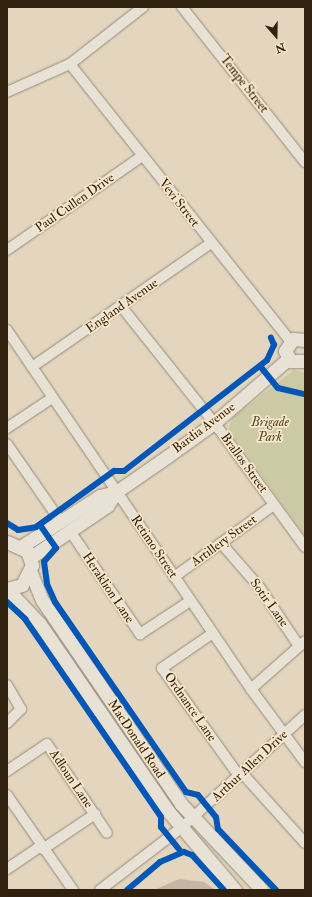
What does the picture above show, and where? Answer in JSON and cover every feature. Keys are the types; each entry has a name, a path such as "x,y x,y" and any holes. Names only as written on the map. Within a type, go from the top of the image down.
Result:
{"street":[{"path":"7,92 70,64 143,7"},
{"name":"Tempe Street","path":"182,7 305,162"},
{"name":"Vevi Street","path":"70,64 290,341"},
{"name":"Paul Cullen Drive","path":"7,250 142,156"},
{"name":"England Avenue","path":"32,367 211,243"},
{"name":"Brallos Street","path":"121,306 214,423 305,547"},
{"name":"Retimo Street","path":"7,330 251,690 283,735 305,762"},
{"path":"305,340 290,341 286,348 288,359 295,363 305,361"},
{"name":"Bardia Avenue","path":"31,557 100,496 116,492 214,423 288,359"},
{"path":"7,428 52,398"},
{"name":"Heraklion Lane","path":"7,444 140,634 190,601"},
{"name":"Artillery Street","path":"174,577 274,504"},
{"name":"Bardia Avenue","path":"22,546 66,527"},
{"path":"7,589 22,585 31,573 31,557 22,546 8,541"},
{"name":"Sotir Lane","path":"221,543 260,588 302,643"},
{"name":"MacDonald Road","path":"31,573 42,600 193,818 262,890"},
{"name":"MacDonald Road","path":"7,589 40,624 182,828 235,890"},
{"name":"Ordnance Lane","path":"212,633 162,668 241,774 305,843"},
{"path":"251,690 302,643"},
{"path":"7,685 21,710 7,723"},
{"name":"Arthur Allen Drive","path":"100,890 182,828 305,715"},
{"name":"Adloun Lane","path":"7,771 47,744 107,833"},
{"path":"7,795 42,848 73,890"},
{"name":"Adloun Lane","path":"7,869 94,814"}],"green space":[{"name":"Brigade Park","path":"294,370 305,373 305,536 228,429 233,417"}],"building":[{"path":"179,879 204,882 215,890 154,890"}],"cycle path":[{"path":"7,523 18,530 36,527 114,471 124,471 267,360 274,345 271,338"},
{"path":"260,366 278,388 305,394"},
{"path":"40,525 56,548 44,562 47,584 55,602 186,792 198,795 216,817 218,829 276,890"},
{"path":"7,602 25,619 161,817 161,827 181,852"},
{"path":"127,890 160,862 184,852 192,855 224,890"}]}
